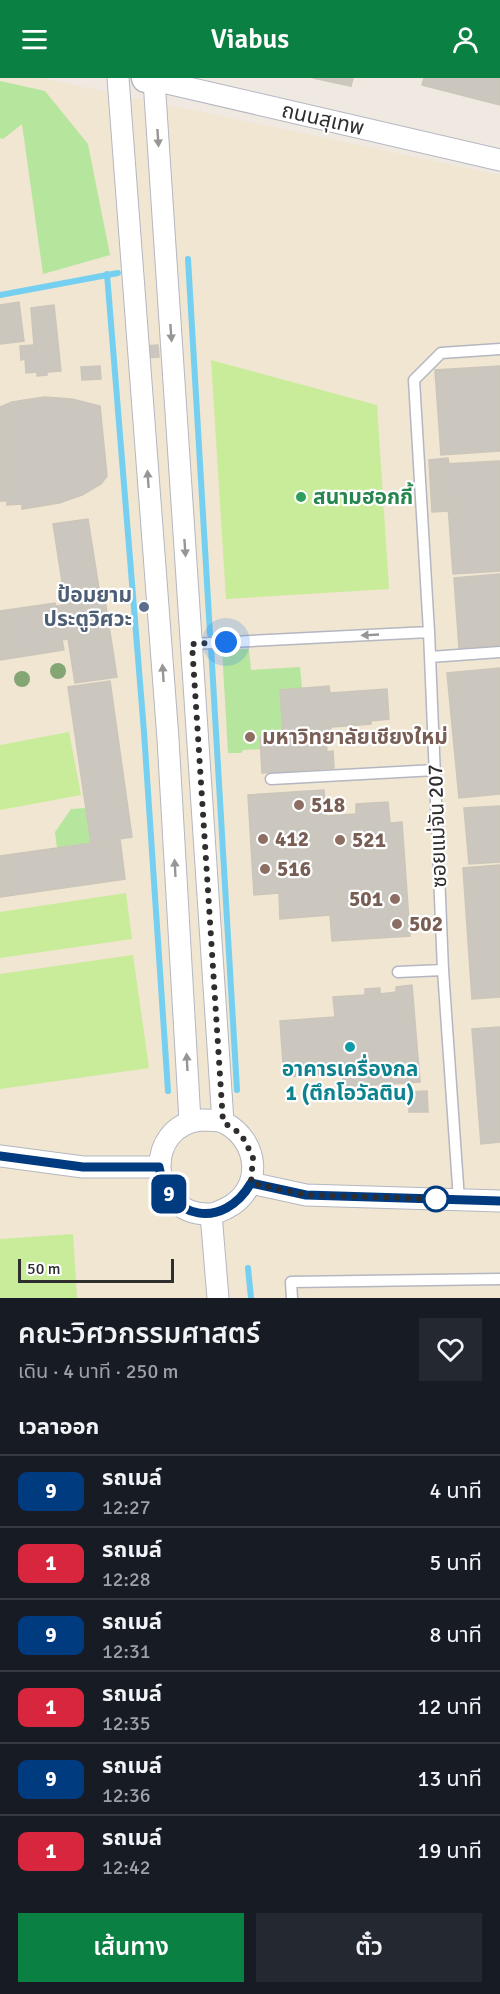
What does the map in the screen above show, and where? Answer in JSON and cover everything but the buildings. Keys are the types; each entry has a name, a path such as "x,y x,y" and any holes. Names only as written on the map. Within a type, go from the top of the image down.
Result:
{"street":[{"path":"118,78 168,739 190,1121"},
{"path":"150,79 192,644 223,1122"},
{"name":"ถนนสุเทพ","path":"150,79 500,160"},
{"path":"190,1121 223,1122 241,1134 253,1157 251,1183 244,1195 233,1205 211,1214 192,1211 179,1204 169,1194 162,1181 159,1167 162,1150 172,1134 190,1121"},
{"path":"0,1156 83,1167 159,1167"},
{"path":"251,1183 306,1195 500,1201"},
{"path":"211,1214 218,1298"}],"lane":[{"name":"ซอยแม่จัน 207","path":"459,1200 443,970 429,632 414,380 441,353 500,349"},
{"path":"192,644 429,632"},
{"path":"430,657 500,652"},
{"path":"271,779 435,770"},
{"path":"398,972 443,970"},
{"path":"292,1298 291,1282 500,1279"}],"shaded area":[{"name":"มหาวิทยาลัยเชียงใหม่","path":"0,78 41,78 500,175 500,1298 0,1298"}],"green space":[{"path":"0,81 45,91 88,144 110,255 43,274 22,124 3,139 0,138"},
{"name":"สนามฮอกกี้","path":"211,360 377,405 389,589 226,599"},
{"path":"222,649 249,649 251,670 300,667 302,688 280,690 283,734 260,737 261,749 228,753"},
{"path":"69,732 81,795 0,810 0,745"},
{"path":"86,808 91,843 57,848 55,832 71,809"},
{"path":"126,893 132,939 0,958 0,912"},
{"path":"133,955 149,1068 0,1089 0,974"},
{"path":"73,1234 77,1298 0,1298 0,1239"}],"waterway":[{"path":"188,259 210,634"},
{"path":"0,295 118,273"},
{"path":"107,274 144,732 168,1091"},
{"path":"211,647 237,1090"},
{"path":"248,1268 251,1298"}],"bus line":[{"name":"9","path":"0,1156 83,1167 159,1167 162,1181 169,1194 179,1204 192,1211 211,1214 233,1205 244,1195 251,1183 306,1195 500,1201"}],"place":[{"name":"สนามฮอกกี้","path":"301,497"},
{"name":"ป้อมยาม ประตูวิศวะ","path":"144,607"},
{"name":"มหาวิทยาลัยเชียงใหม่","path":"250,737"},
{"name":"518","path":"299,805"},
{"name":"412","path":"263,839"},
{"name":"521","path":"340,840"},
{"name":"516","path":"265,869"},
{"name":"501","path":"395,899"},
{"name":"502","path":"397,924"},
{"name":"อาคารเครื่องกล 1 (ตึกโอวัลติน)","path":"350,1047"}],"route":[{"path":"226,642 192,644 223,1122 241,1134 253,1157 251,1183 306,1195 436,1199"}]}
